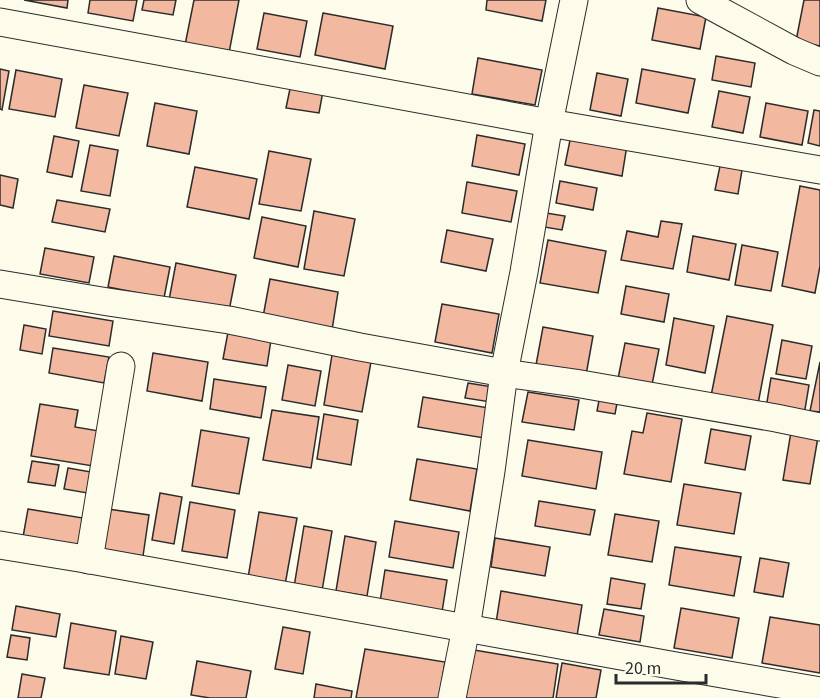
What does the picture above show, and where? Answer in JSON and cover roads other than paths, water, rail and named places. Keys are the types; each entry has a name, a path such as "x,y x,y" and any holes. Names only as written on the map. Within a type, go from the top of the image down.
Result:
{"street":[{"path":"453,698 491,471 504,373 549,123 574,0"},
{"path":"700,0 820,62"},
{"path":"0,22 549,123 820,170"},
{"path":"0,284 229,320 360,347 820,427"},
{"path":"90,560 121,366"},
{"path":"0,545 820,691"}]}
